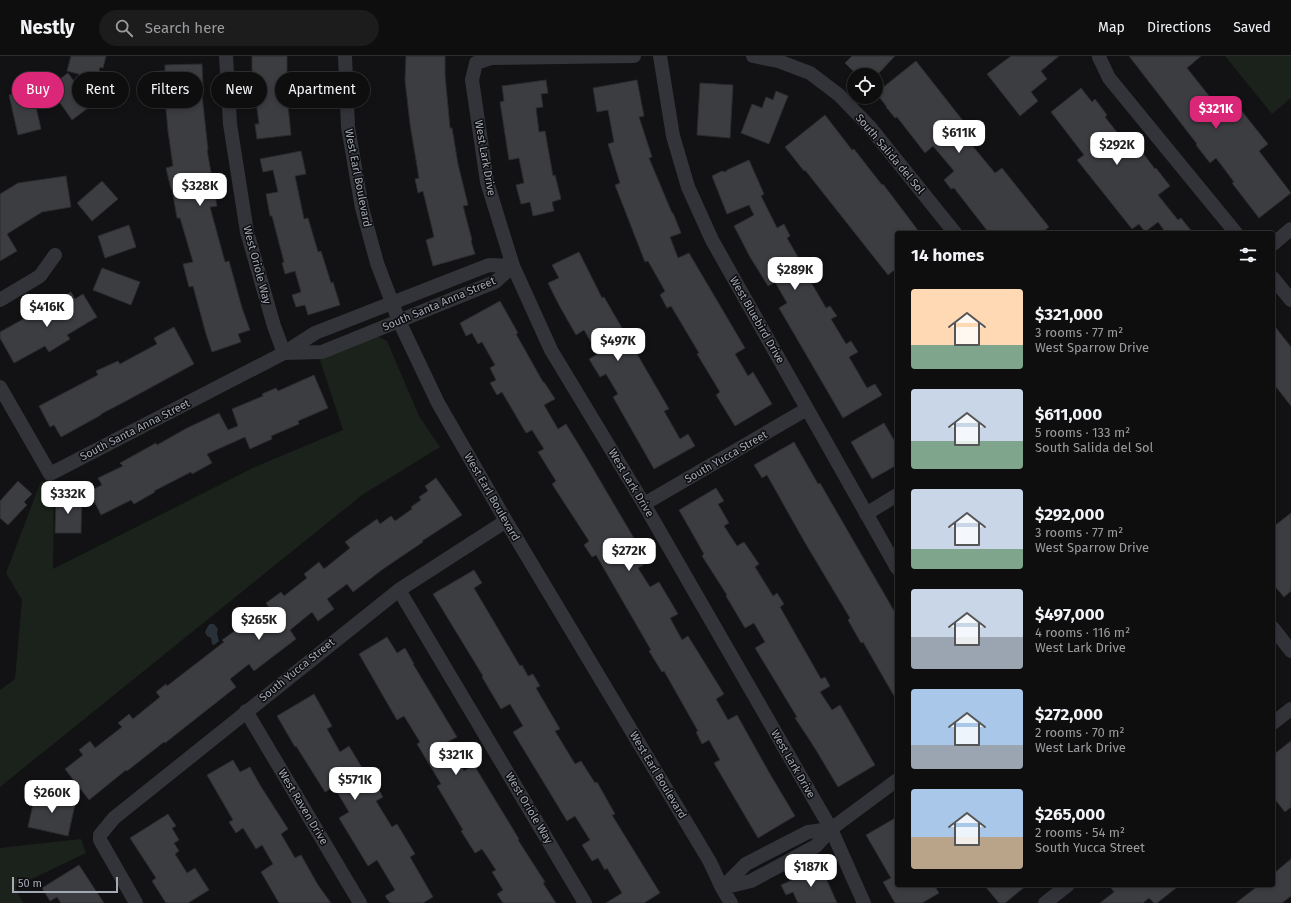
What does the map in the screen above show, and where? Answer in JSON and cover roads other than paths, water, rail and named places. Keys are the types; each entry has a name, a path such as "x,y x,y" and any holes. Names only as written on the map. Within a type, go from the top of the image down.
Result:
{"street":[{"name":"West Oriole Way","path":"226,56 230,124 247,232 274,326 284,353"},
{"name":"West Earl Boulevard","path":"345,56 348,127 362,208 377,263 399,321 438,403 506,521 710,862 731,903"},
{"name":"West Lark Drive","path":"634,56 491,58 476,63 472,80 487,182 513,266 551,350 644,504 831,829 864,903"},
{"name":"West Bluebird Drive","path":"660,56 673,136 688,187 712,240 895,565"},
{"name":"South Salida del Sol","path":"753,56 778,62 810,73 839,96 869,126 953,231"},
{"path":"1100,57 1109,78 1234,231"},
{"path":"1275,242 1291,229"},
{"path":"0,300 40,276 55,255"},
{"name":"South Santa Anna Street","path":"0,387 50,474 284,353 315,333 489,265 513,266"},
{"name":"South Santa Anna Street","path":"284,353 322,352 495,282 513,266"},
{"path":"1275,280 1291,300"},
{"name":"South Yucca Street","path":"644,504 808,409"},
{"path":"866,514 895,496"},
{"name":"South Yucca Street","path":"136,903 100,840 100,834 114,818 399,590 506,521"},
{"name":"West Oriole Way","path":"399,590 585,903"},
{"path":"1275,631 1291,651"},
{"path":"1275,721 1291,708"},
{"name":"West Raven Drive","path":"246,711 360,903"},
{"path":"722,888 746,864 808,832 831,829 895,781"},
{"path":"1045,903 1065,887"}]}
